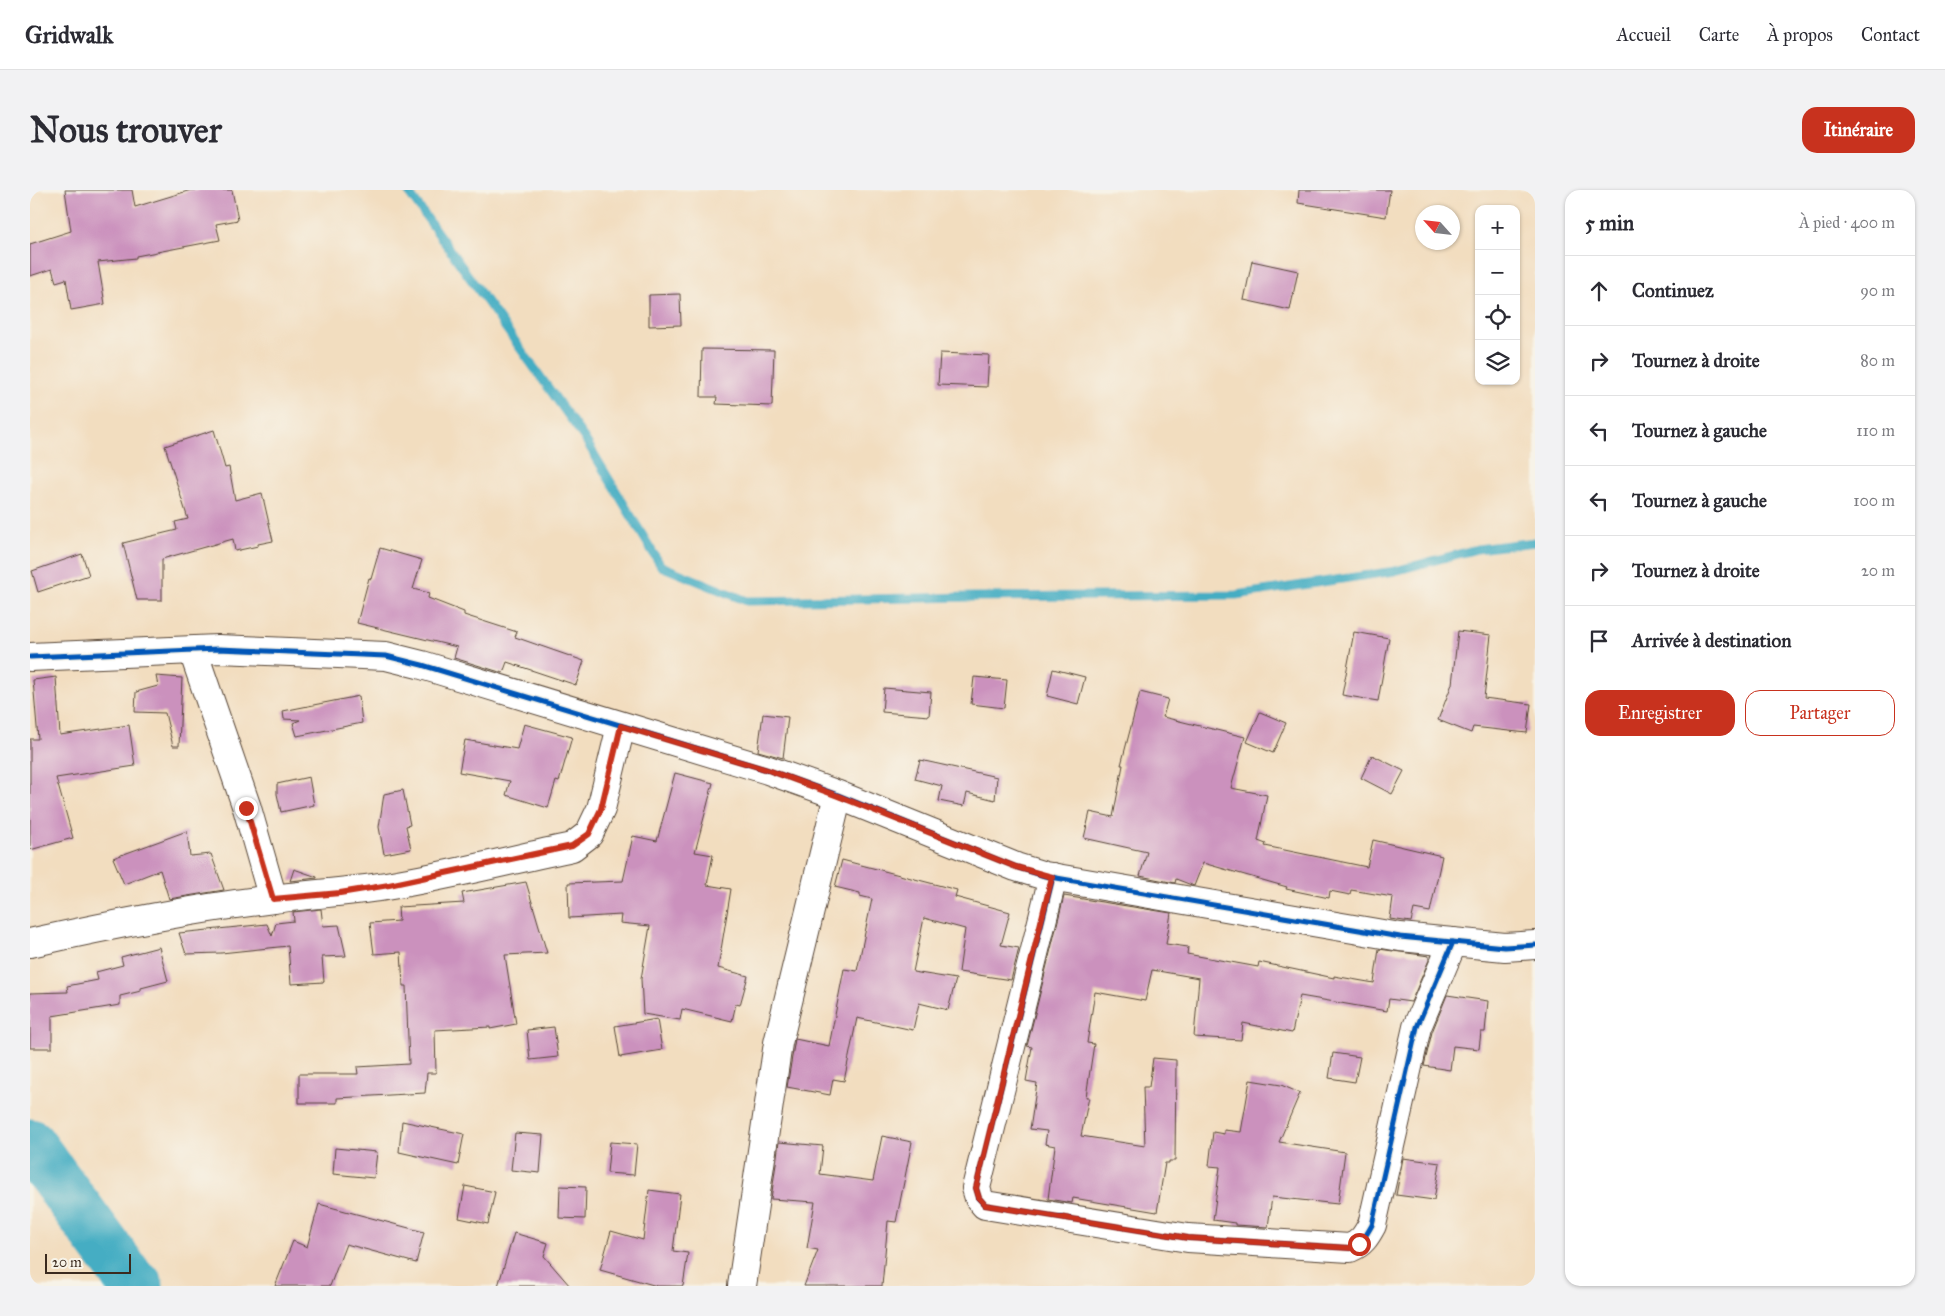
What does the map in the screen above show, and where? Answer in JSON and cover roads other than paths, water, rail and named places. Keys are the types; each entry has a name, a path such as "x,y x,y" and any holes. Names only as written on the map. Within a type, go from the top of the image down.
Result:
{"street":[{"path":"30,657 218,649 386,656 422,665 768,770 1016,867 1052,877 1400,937 1505,947 1535,945"},
{"path":"193,651 246,808 273,899"},
{"path":"30,943 104,926 273,899 340,893 389,885 572,846 589,834 601,809 621,726"},
{"path":"742,1286 778,1043 838,796"},
{"path":"1052,877 976,1188 979,1198 985,1205 1188,1238 1350,1248 1359,1244 1365,1239 1372,1225 1417,1027 1453,942"}],"waterway":[{"path":"407,190 585,439 661,566 747,601 1236,595 1395,571 1477,549 1535,542"},
{"path":"30,1144 131,1281 138,1286"}]}
